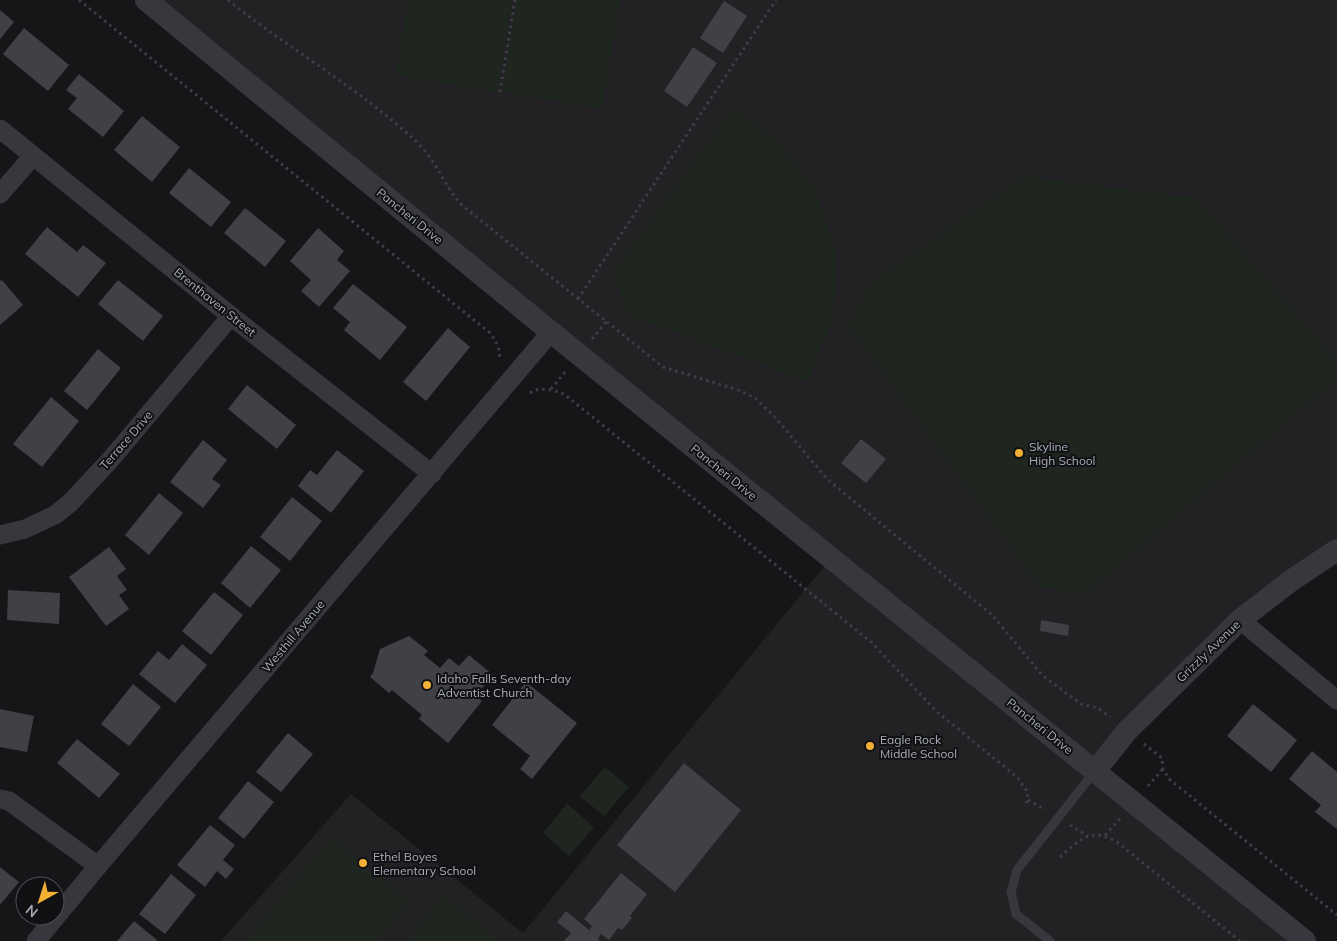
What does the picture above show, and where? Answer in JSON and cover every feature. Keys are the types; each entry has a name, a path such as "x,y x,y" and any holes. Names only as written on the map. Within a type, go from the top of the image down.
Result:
{"street":[{"name":"Pancheri Drive","path":"146,0 551,332 1305,941"},
{"name":"Brenthaven Street","path":"0,129 432,474"},
{"path":"0,194 33,156"},
{"name":"Terrace Drive","path":"0,535 25,529 55,516 70,503 111,459 232,316"},
{"name":"Westhill Avenue","path":"36,941 551,332"},
{"name":"Grizzly Avenue","path":"1095,771 1127,731 1240,620 1292,580 1337,550"},
{"path":"1240,620 1337,700"},
{"path":"0,799 9,801 98,866"}],"lane":[{"path":"1050,941 1016,914 1011,892 1017,870 1095,771"}],"path":[{"path":"79,0 490,333 496,341 499,350 500,358 497,365"},
{"path":"228,0 254,21 326,69 409,135 431,158 451,194 463,206 662,367 741,391 756,399 773,415 838,490 992,615 1044,676 1081,704 1098,708"},
{"path":"500,92 515,0"},
{"path":"578,299 776,0"},
{"path":"530,393 540,389 554,390 564,394 871,642 936,711 1018,778 1028,793 1026,807"},
{"path":"1162,758 1163,769 1170,779 1337,915"},
{"path":"1060,857 1080,839 1092,834 1105,835 1117,842 1240,941"}],"shaded area":[{"name":"Skyline High School","path":"146,0 1337,0 1337,551 1240,620 1095,771 1304,941 221,941 351,794 523,933 831,558"},
{"path":"408,0 512,0 497,92 396,75"},
{"path":"517,0 620,0 602,109 502,92"},
{"path":"733,108 777,140 816,190 837,253 834,312 809,382 626,314 615,270"},
{"path":"1024,176 1197,198 1337,362 1337,379 1086,593 1041,588 849,326 870,284"},
{"path":"605,767 629,787 604,816 580,796"},
{"path":"567,804 594,827 569,856 543,833"},
{"path":"331,838 409,902 377,941 246,941"},
{"path":"444,896 499,941 407,941"}],"building":[{"path":"724,1 747,16 723,53 700,38"},
{"path":"0,10 14,22 0,39"},
{"path":"24,28 69,65 48,91 3,54"},
{"path":"693,47 717,63 687,107 664,91"},
{"path":"79,74 124,111 103,137 68,109 77,98 66,90"},
{"path":"142,116 180,147 152,182 114,150"},
{"path":"189,168 231,202 211,227 169,193"},
{"path":"245,208 286,241 265,267 224,233"},
{"path":"47,227 77,252 83,245 106,263 78,297 25,254"},
{"path":"318,228 344,251 337,260 350,271 319,307 301,291 311,280 290,261"},
{"path":"2,280 23,305 0,325 0,281"},
{"path":"118,280 163,316 143,341 98,304"},
{"path":"353,284 407,327 380,360 344,330 350,322 333,308"},
{"path":"448,328 470,347 426,401 403,382"},
{"path":"98,349 121,368 87,410 64,391"},
{"path":"247,385 296,425 277,449 228,409"},
{"path":"51,397 79,421 42,467 13,444"},
{"path":"861,439 886,459 866,483 841,463"},
{"path":"203,440 227,460 212,479 221,485 203,508 170,482"},
{"path":"337,450 364,471 331,513 298,486 310,470 317,475"},
{"path":"159,493 183,513 149,555 125,535"},
{"path":"292,497 322,521 290,561 260,537"},
{"path":"251,546 281,570 250,608 221,583"},
{"path":"109,547 126,569 117,576 127,590 119,595 129,609 106,626 69,577"},
{"path":"8,590 60,593 59,624 7,620"},
{"path":"214,592 243,615 211,655 182,631"},
{"path":"1041,620 1069,625 1068,636 1040,631"},
{"path":"409,636 428,651 424,655 440,668 449,658 459,666 469,655 493,675 475,696 482,701 448,743 419,719 422,715 392,690 389,693 370,677 380,649"},
{"path":"182,644 207,665 175,703 139,674 158,651 169,660"},
{"path":"526,682 577,723 532,779 520,769 530,756 492,725"},
{"path":"133,684 161,707 129,746 101,724"},
{"path":"1253,704 1297,740 1271,772 1227,736"},
{"path":"0,709 34,716 27,752 0,747"},
{"path":"288,733 313,754 281,792 256,772"},
{"path":"77,739 120,774 99,798 57,763"},
{"path":"1312,751 1337,772 1337,829 1315,812 1321,805 1289,779"},
{"path":"684,763 741,810 675,892 617,845"},
{"path":"248,781 274,802 244,839 218,818"},
{"path":"210,825 235,845 223,860 234,869 226,879 217,871 205,887 177,865"},
{"path":"0,867 15,879 15,887 0,905"},
{"path":"621,873 647,894 622,930 618,928 609,940 601,934 598,939 600,941 564,941 571,933 557,922 566,911 589,930 592,926 584,919"},
{"path":"171,874 196,895 165,934 139,914"},
{"path":"134,921 157,940 117,941"}],"place":[{"name":"Skyline High School","path":"1019,453"},
{"name":"Idaho Falls Seventh-day Adventist Church","path":"427,685"},
{"name":"Eagle Rock Middle School","path":"870,746"},
{"name":"Ethel Boyes Elementary School","path":"363,863"}]}
